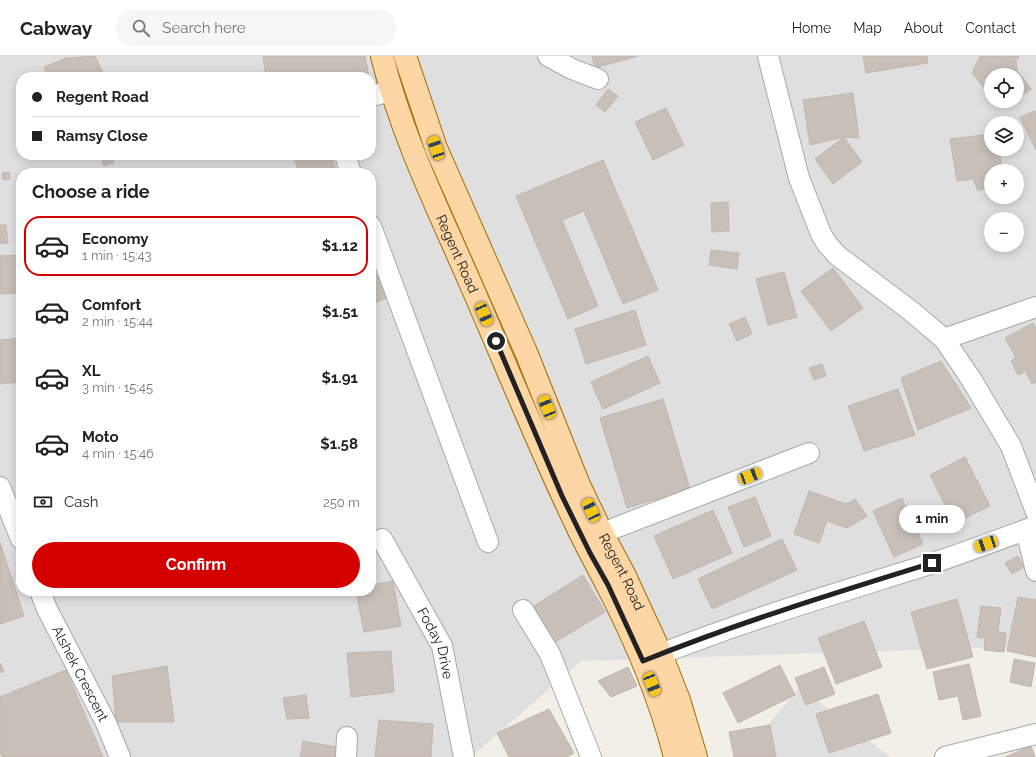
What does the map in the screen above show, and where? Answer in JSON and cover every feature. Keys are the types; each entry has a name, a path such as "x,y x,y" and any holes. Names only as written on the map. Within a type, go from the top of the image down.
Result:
{"main road":[{"name":"Regent Road","path":"382,56 407,136 428,189 496,341 526,414 590,553 679,700 696,757"},
{"name":"Regent Road","path":"405,56 436,148 518,334 579,485 625,576 652,657 660,706 675,757"},
{"path":"496,341 518,334"},
{"path":"526,414 547,407"}],"street":[{"path":"548,56 572,69 598,79"},
{"path":"771,57 799,178 820,234 838,256 911,311 944,339 971,379 1011,446 1036,512"},
{"path":"376,95 392,91"},
{"path":"376,240 488,542"},
{"path":"944,339 1036,307"},
{"path":"602,533 809,453"},
{"path":"0,487 16,527"},
{"path":"652,657 741,624 827,595 932,563 1031,528 1036,570"},
{"name":"Foday Drive","path":"382,539 442,646 464,757"},
{"name":"Alshek Crescent","path":"42,596 47,609 106,723 120,757"},
{"path":"523,610 550,654 591,757"},
{"path":"945,757 1036,734"},
{"path":"346,757 347,737"}],"shaded area":[{"path":"0,56 1036,56 1036,646 581,661 471,757 0,757"},
{"path":"800,687 890,757 741,757"}],"building":[{"path":"95,56 103,72 46,72 44,67 66,58"},
{"path":"263,56 365,56 368,72 265,72"},
{"path":"592,56 638,56 595,68"},
{"path":"863,56 927,56 928,63 866,73"},
{"path":"980,56 1020,56 1016,60 1017,68 984,68 984,87 972,73"},
{"path":"1024,80 1031,89 1024,94"},
{"path":"608,89 618,96 605,112 596,105"},
{"path":"853,93 859,138 844,137 810,145 803,100"},
{"path":"666,108 684,145 653,160 635,122"},
{"path":"1035,111 1036,113 1036,150 1024,125 1024,116 1022,116"},
{"path":"984,135 984,156 1000,156 1001,164 984,164 984,188 978,191 973,179 957,181 950,139"},
{"path":"844,137 862,162 833,184 815,159"},
{"path":"102,160 113,160 114,163 104,166"},
{"path":"294,160 333,160 335,168 298,168"},
{"path":"603,160 658,290 623,304 584,211 562,220 598,306 568,319 516,196"},
{"path":"9,172 10,179 3,180 2,173"},
{"path":"728,202 729,231 712,232 711,203"},
{"path":"0,225 6,225 8,243 0,244"},
{"path":"711,250 739,253 737,269 709,265"},
{"path":"16,255 16,293 0,294 0,256"},
{"path":"833,268 863,308 831,331 801,291"},
{"path":"784,272 797,317 768,325 756,279"},
{"path":"376,274 391,296 376,303"},
{"path":"635,310 646,345 586,364 575,329"},
{"path":"745,317 752,334 737,341 729,324"},
{"path":"1033,323 1036,329 1036,382 1032,384 1023,367 1023,373 1018,375 1011,361 1016,358 1005,338"},
{"path":"16,338 16,382 0,384 0,340"},
{"path":"648,356 660,383 603,409 591,382"},
{"path":"941,361 971,408 918,430 901,378"},
{"path":"822,364 826,376 814,380 809,368"},
{"path":"898,389 915,435 864,451 848,406"},
{"path":"663,399 690,489 627,508 600,418"},
{"path":"965,457 990,506 954,523 930,475"},
{"path":"809,491 846,504 855,499 867,516 847,528 827,521 819,543 794,534"},
{"path":"755,497 771,536 744,547 728,507"},
{"path":"902,498 923,544 894,557 873,511"},
{"path":"713,510 732,553 673,579 654,536"},
{"path":"782,539 797,570 712,609 698,579"},
{"path":"0,542 16,591 16,596 18,596 24,616 0,624"},
{"path":"1018,556 1024,567 1012,574 1005,563"},
{"path":"583,575 605,612 552,644 534,606"},
{"path":"393,581 401,626 364,632 357,596 376,596 376,584"},
{"path":"1018,597 1036,600 1036,657 1007,651"},
{"path":"957,599 973,657 927,669 911,612"},
{"path":"981,606 1001,608 998,632 1006,633 1004,652 984,650 985,638 977,637"},
{"path":"864,621 882,667 836,684 818,638"},
{"path":"391,651 394,692 351,697 347,653"},
{"path":"1014,659 1035,663 1031,687 1010,682"},
{"path":"0,663 4,671 0,673"},
{"path":"969,664 981,716 963,720 958,696 939,700 933,672"},
{"path":"780,665 795,695 738,723 723,693"},
{"path":"167,666 174,722 116,722 112,676"},
{"path":"628,667 637,686 611,697 598,681"},
{"path":"824,667 835,694 806,705 795,678"},
{"path":"66,670 103,757 2,757 0,752 0,697"},
{"path":"878,694 891,733 829,753 816,714"},
{"path":"306,695 309,718 287,719 283,698"},
{"path":"549,709 574,753 567,757 509,757 497,733"},
{"path":"379,720 433,724 431,757 375,757"},
{"path":"770,725 776,757 734,757 729,732"},
{"path":"303,741 342,748 340,757 300,757"},
{"path":"1031,746 1035,757 1005,757"}],"route":[{"path":"496,341 530,424 562,496 590,553 608,585 643,661 741,624 827,595 932,563"}]}
